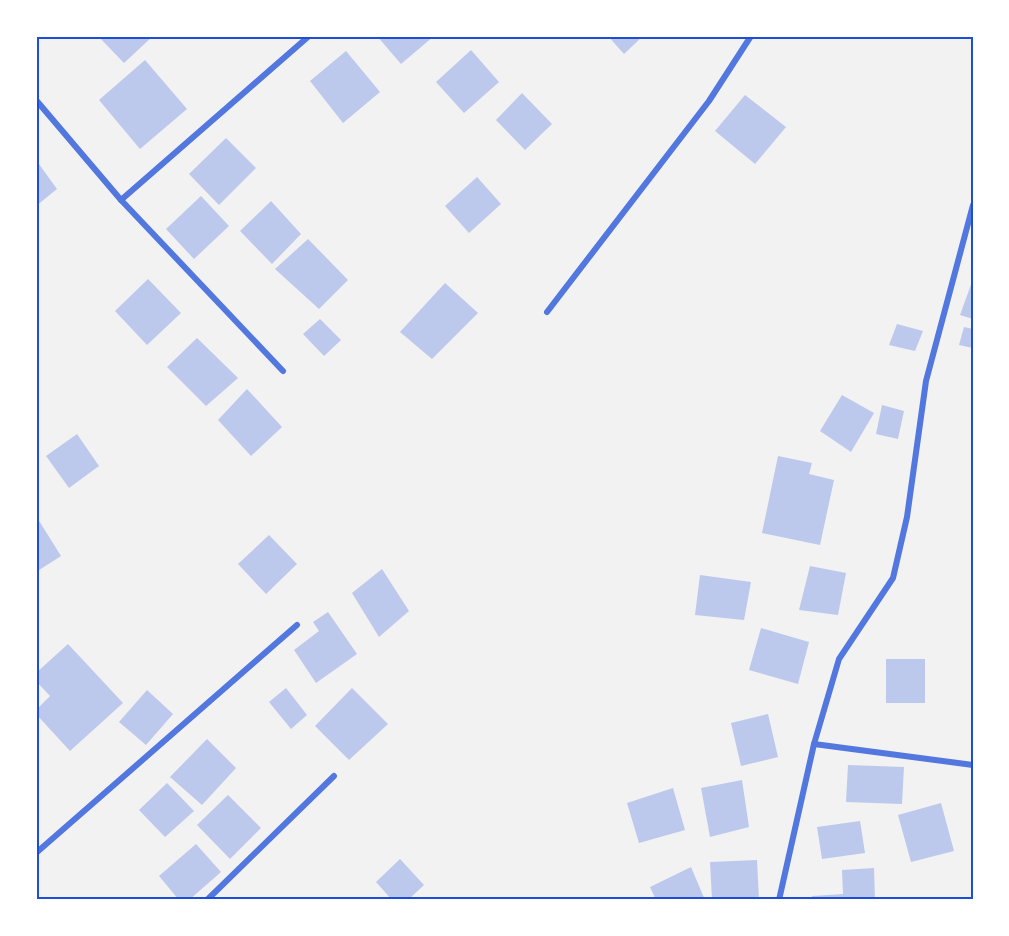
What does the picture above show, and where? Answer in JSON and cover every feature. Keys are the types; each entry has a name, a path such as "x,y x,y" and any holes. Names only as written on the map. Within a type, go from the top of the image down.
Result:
{"street":[{"path":"121,200 309,36"},
{"path":"546,312 709,101 751,36"},
{"path":"36,100 121,200 283,371"},
{"path":"779,900 814,744 839,659 893,578 907,517 926,381 973,205"},
{"path":"36,853 297,625"},
{"path":"814,744 973,765"},
{"path":"207,900 334,776"}],"building":[{"path":"98,36 153,36 124,63"},
{"path":"377,36 434,36 401,64"},
{"path":"608,36 643,36 624,54"},
{"path":"471,50 499,82 464,113 436,82"},
{"path":"346,51 380,92 343,123 310,81"},
{"path":"145,60 187,109 140,149 99,100"},
{"path":"522,93 552,124 525,150 496,120"},
{"path":"745,95 786,127 755,164 715,131"},
{"path":"226,138 256,168 219,205 189,174"},
{"path":"36,160 57,189 36,206"},
{"path":"477,177 501,204 469,233 445,206"},
{"path":"201,196 229,226 194,259 166,229"},
{"path":"271,201 301,234 272,264 240,231"},
{"path":"308,239 348,280 319,309 275,269"},
{"path":"148,279 181,313 147,345 115,311"},
{"path":"973,279 973,319 960,315"},
{"path":"445,283 478,313 432,359 400,332"},
{"path":"320,319 341,340 324,356 303,334"},
{"path":"897,324 923,331 915,351 889,345"},
{"path":"964,327 973,329 973,348 959,345"},
{"path":"197,338 238,378 206,406 167,367"},
{"path":"247,389 282,427 251,456 218,420"},
{"path":"842,395 874,413 851,452 820,431"},
{"path":"882,405 904,411 898,439 876,434"},
{"path":"77,434 99,466 69,488 46,456"},
{"path":"778,456 812,463 809,474 834,480 820,545 762,533"},
{"path":"36,516 61,556 36,572"},
{"path":"269,535 297,564 266,594 238,564"},
{"path":"810,566 846,573 838,615 799,610"},
{"path":"382,569 409,611 379,637 352,593"},
{"path":"700,575 751,582 744,620 695,615"},
{"path":"328,612 357,654 316,683 294,650 319,631 313,622"},
{"path":"761,628 809,642 798,684 749,670"},
{"path":"68,644 123,703 70,751 36,714 36,710 50,696 36,681 36,673"},
{"path":"886,659 925,659 925,703 886,703"},
{"path":"286,688 307,715 291,729 269,702"},
{"path":"352,688 388,724 349,760 315,726"},
{"path":"147,690 173,714 146,745 119,722"},
{"path":"768,714 778,757 741,766 731,723"},
{"path":"207,739 236,768 202,805 170,777"},
{"path":"848,765 904,767 902,804 846,802"},
{"path":"742,780 749,827 710,837 701,788"},
{"path":"167,783 194,811 165,837 139,810"},
{"path":"673,788 685,830 639,843 627,803"},
{"path":"228,795 261,828 230,859 197,825"},
{"path":"941,803 954,851 911,862 898,815"},
{"path":"860,821 865,853 822,859 817,827"},
{"path":"196,844 221,872 189,900 179,900 159,876"},
{"path":"400,859 424,885 408,900 392,900 376,882"},
{"path":"757,860 759,900 712,900 710,862"},
{"path":"691,867 705,900 656,900 650,887"},
{"path":"874,868 875,900 812,900 812,896 843,894 842,870"}]}
